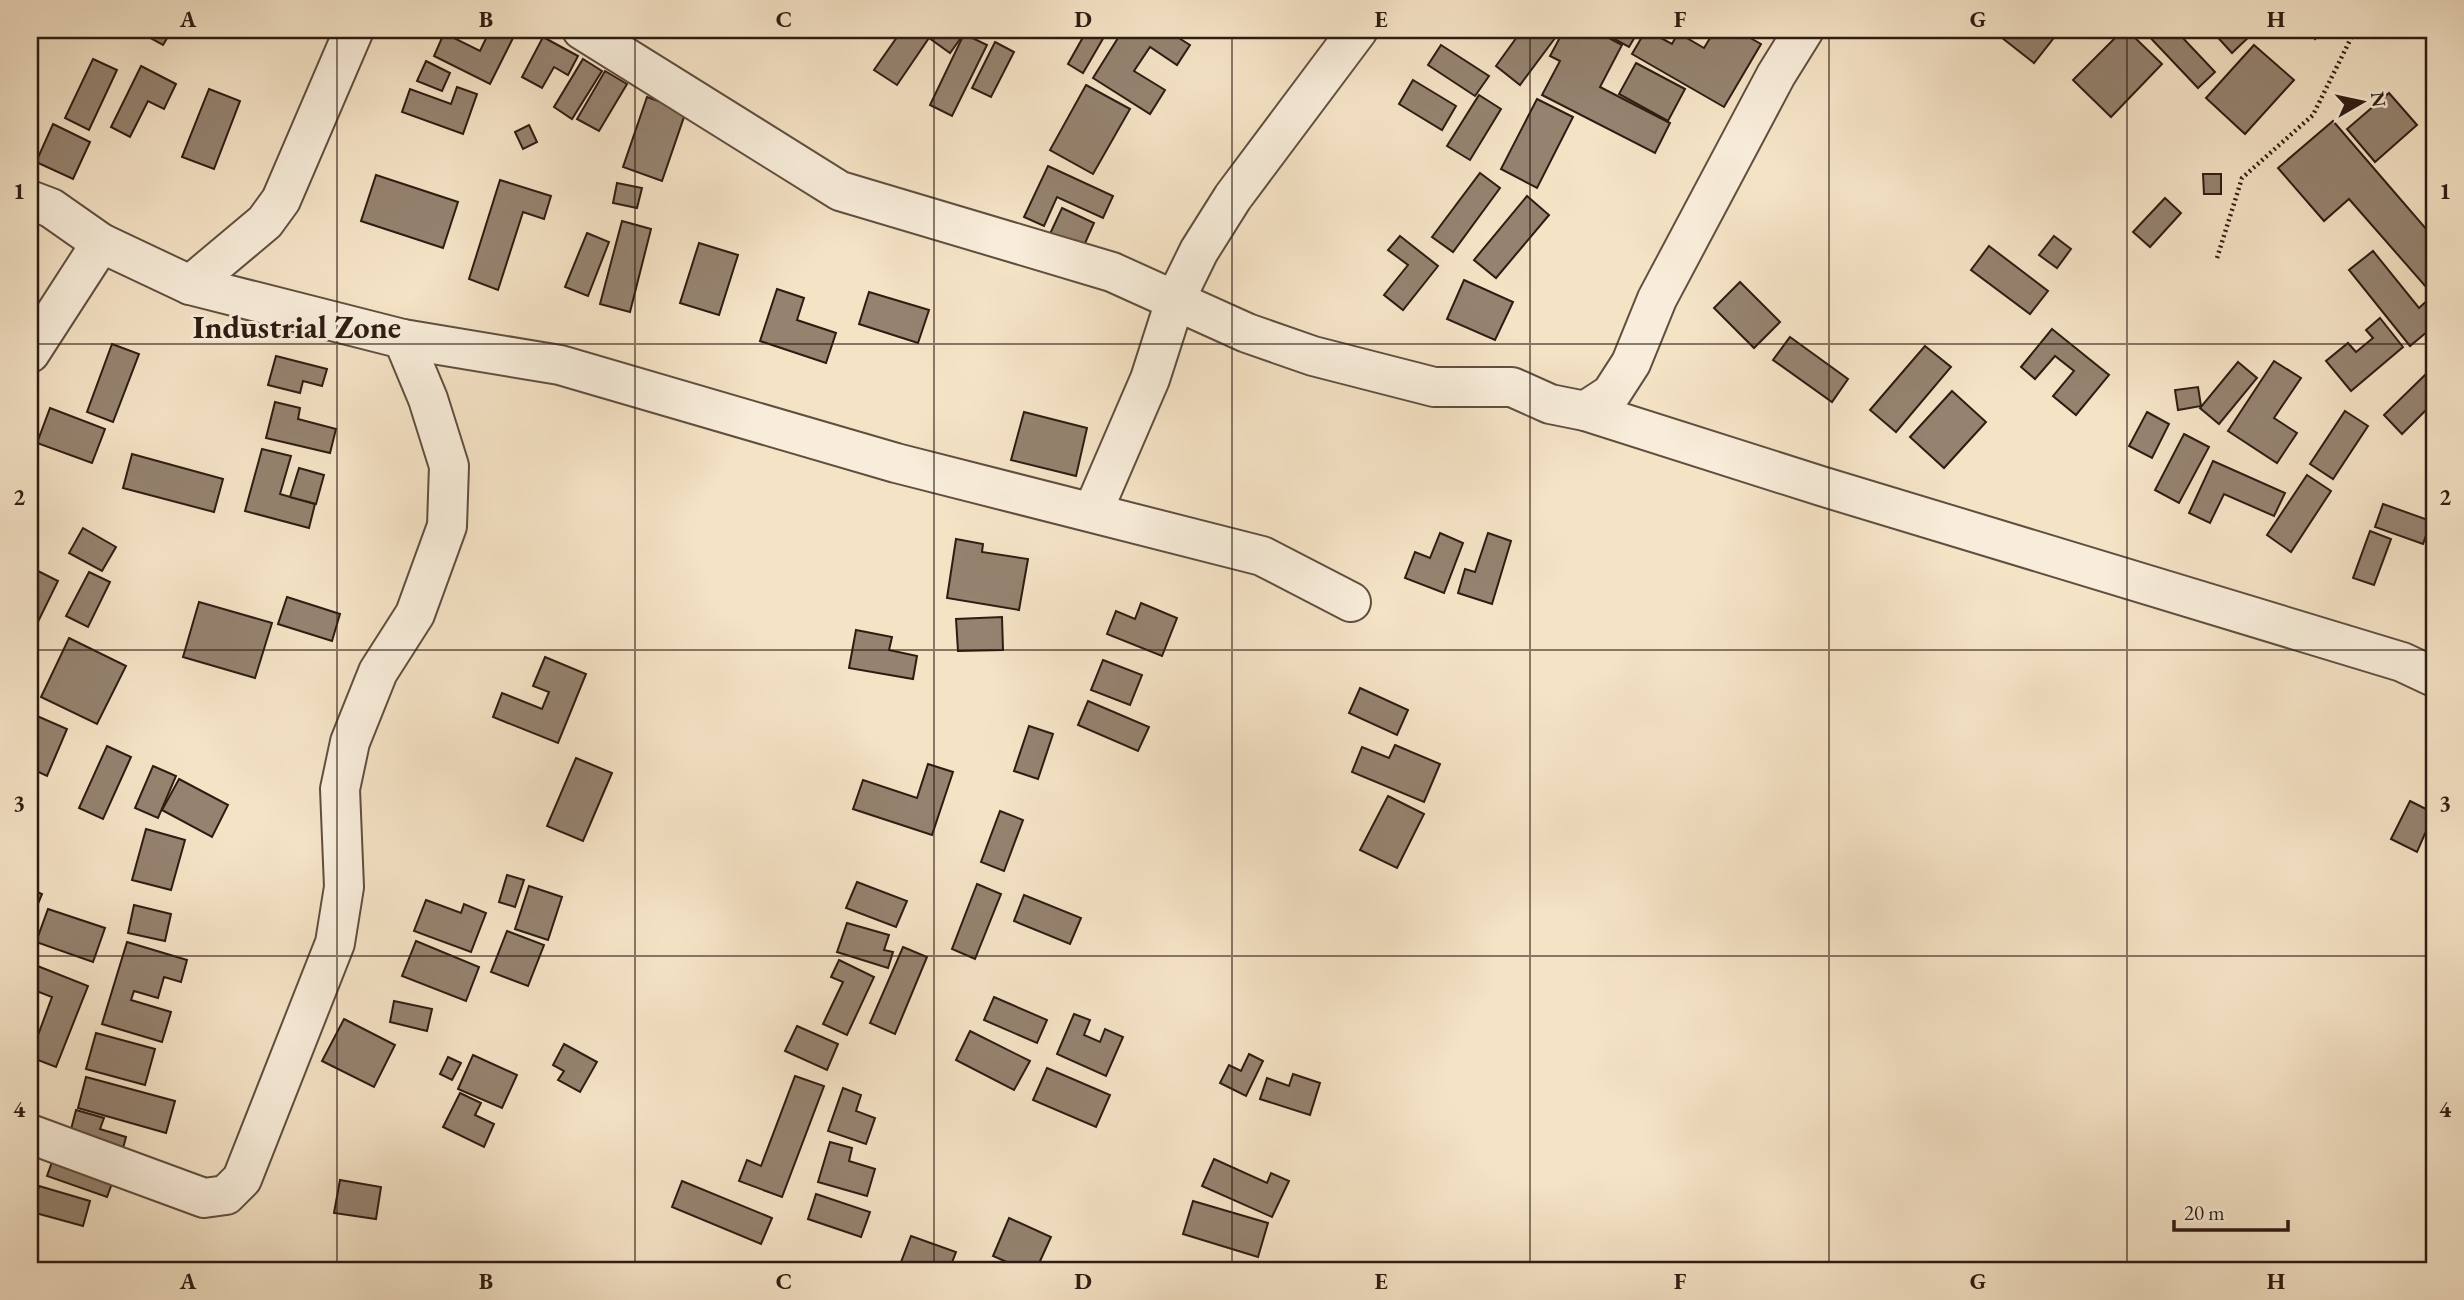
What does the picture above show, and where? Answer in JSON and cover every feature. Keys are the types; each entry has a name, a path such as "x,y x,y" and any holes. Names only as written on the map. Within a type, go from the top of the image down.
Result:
{"street":[{"path":"190,285 265,222 281,200 354,30"},
{"path":"582,30 839,191 1087,264 1176,298 1247,333 1312,356 1434,387 1512,387 1550,404 1585,411 1821,486 2402,662 2434,677"},
{"path":"1093,511 1150,379 1176,298 1199,251 1233,197 1358,30"},
{"path":"1585,411 1611,394 1631,363 1657,299 1776,75 1804,30"},
{"path":"30,200 51,208 101,243 190,285 403,339 560,365 896,463 1262,556 1352,602"},
{"path":"30,353 101,243"},
{"path":"30,1134 204,1198 226,1195 242,1179 335,943 345,887 340,789 350,742 378,672 415,614 447,526 449,466 428,399 403,339"}],"path":[{"path":"2217,258 2242,178 2313,115 2355,30"}],"building":[{"path":"143,30 172,30 163,45 141,33"},
{"path":"490,30 513,38 490,84 434,56 444,33 480,51"},
{"path":"902,30 956,30 963,35 950,53 929,38 897,85 874,70"},
{"path":"1087,30 1108,30 1083,73 1068,64"},
{"path":"1123,30 1166,30 1190,45 1177,65 1150,47 1134,71 1165,90 1150,114 1093,78"},
{"path":"1522,30 1561,30 1520,85 1496,66"},
{"path":"1564,30 1594,30 1622,45 1600,87 1670,123 1655,153 1542,95 1560,61 1550,56"},
{"path":"1598,30 1639,30 1629,47"},
{"path":"1646,30 1672,44 1678,33 1704,48 1715,30 1736,30 1761,44 1724,107 1632,54"},
{"path":"1693,30 1713,30 1708,38"},
{"path":"1992,30 2060,30 2034,63"},
{"path":"2123,30 2127,30 2162,64 2111,117 2073,80"},
{"path":"2143,30 2185,30 2180,35 2215,72 2198,88"},
{"path":"2211,30 2252,30 2254,32 2232,53"},
{"path":"2307,30 2326,30 2315,39"},
{"path":"964,34 987,45 952,116 930,105"},
{"path":"543,37 578,56 568,75 554,67 542,88 522,77"},
{"path":"995,42 1014,52 991,97 972,88"},
{"path":"1441,45 1489,76 1475,96 1428,65"},
{"path":"2254,45 2294,80 2245,134 2206,98"},
{"path":"93,59 117,70 89,130 65,118"},
{"path":"583,59 602,71 572,119 554,107"},
{"path":"426,61 450,73 442,91 417,81"},
{"path":"1636,63 1685,89 1668,121 1619,94"},
{"path":"141,66 176,84 164,109 148,101 130,137 111,127"},
{"path":"605,71 627,84 599,131 577,119"},
{"path":"1413,80 1456,106 1442,130 1399,104"},
{"path":"1086,85 1130,109 1093,174 1050,150"},
{"path":"457,87 477,94 463,134 402,112 410,89 451,104"},
{"path":"209,89 240,101 214,169 182,157"},
{"path":"2389,93 2417,125 2375,162 2347,129"},
{"path":"1479,95 1501,109 1470,160 1447,146"},
{"path":"647,97 686,111 662,181 623,167"},
{"path":"1537,99 1573,117 1537,188 1501,169"},
{"path":"2333,121 2434,238 2434,296 2349,199 2324,221 2278,168"},
{"path":"53,124 90,142 73,179 36,162"},
{"path":"529,125 537,142 523,149 515,132"},
{"path":"1048,166 1113,196 1103,218 1057,197 1044,226 1024,217"},
{"path":"1480,173 1500,188 1453,252 1432,237"},
{"path":"2203,174 2221,174 2221,194 2204,194"},
{"path":"376,175 458,202 443,248 361,221"},
{"path":"500,180 551,196 544,219 523,212 498,290 469,279"},
{"path":"617,183 642,188 637,208 613,203"},
{"path":"1527,196 1549,215 1496,278 1474,260"},
{"path":"2165,198 2181,213 2150,247 2133,232"},
{"path":"1062,208 1094,223 1082,250 1049,236"},
{"path":"622,221 651,229 630,312 600,304"},
{"path":"587,233 609,242 588,296 565,287"},
{"path":"1400,236 1438,266 1403,310 1384,295 1408,265 1388,250"},
{"path":"2054,236 2071,249 2057,268 2039,255"},
{"path":"699,243 738,255 719,315 680,303"},
{"path":"1989,246 2048,291 2030,314 1971,270"},
{"path":"2373,251 2419,308 2431,297 2434,301 2434,326 2410,346 2349,270"},
{"path":"1464,280 1513,302 1495,340 1447,319"},
{"path":"1740,282 1780,322 1754,348 1714,308"},
{"path":"777,289 804,298 797,320 836,333 826,363 760,341"},
{"path":"869,292 929,310 918,343 859,324"},
{"path":"2380,318 2403,347 2351,391 2326,361 2348,343 2356,352 2373,338 2366,330"},
{"path":"2052,329 2109,375 2076,415 2053,396 2074,371 2055,356 2035,379 2021,367"},
{"path":"1790,337 1848,379 1832,402 1773,360"},
{"path":"112,344 139,354 113,422 87,412"},
{"path":"1925,346 1951,367 1896,432 1870,410"},
{"path":"276,356 327,369 322,386 303,381 300,393 268,385"},
{"path":"2274,361 2301,378 2274,418 2297,433 2277,463 2228,431"},
{"path":"2238,362 2257,378 2219,424 2200,408"},
{"path":"2427,373 2434,381 2434,402 2402,434 2384,415"},
{"path":"2198,387 2201,406 2178,410 2175,390"},
{"path":"1952,391 1986,422 1944,468 1910,437"},
{"path":"275,402 300,408 298,419 336,429 330,453 266,438"},
{"path":"50,408 105,429 92,463 37,443"},
{"path":"2345,411 2368,426 2333,479 2310,464"},
{"path":"1024,412 1087,428 1076,476 1011,460"},
{"path":"2147,412 2169,424 2152,458 2129,446"},
{"path":"2184,434 2209,447 2179,503 2155,490"},
{"path":"262,449 291,456 280,494 315,504 309,528 245,511"},
{"path":"132,454 223,479 214,512 123,488"},
{"path":"2213,461 2285,493 2274,516 2224,494 2210,523 2189,513"},
{"path":"299,468 324,475 316,504 290,497"},
{"path":"2307,475 2331,491 2291,552 2267,535"},
{"path":"2383,504 2431,521 2423,544 2375,527"},
{"path":"83,528 116,547 102,571 69,553"},
{"path":"2370,531 2391,539 2374,585 2353,578"},
{"path":"1440,533 1463,543 1444,593 1405,578 1415,552 1430,558"},
{"path":"1488,533 1511,541 1492,604 1458,593 1465,569 1475,572"},
{"path":"956,539 983,544 982,552 1028,559 1019,610 947,598"},
{"path":"30,567 58,581 30,638"},
{"path":"89,572 110,582 88,627 66,616"},
{"path":"287,597 340,614 332,641 278,624"},
{"path":"199,602 272,623 255,678 183,657"},
{"path":"1141,603 1177,618 1162,656 1107,634 1116,611 1135,619"},
{"path":"1002,617 1003,650 958,651 956,619"},
{"path":"856,630 892,637 889,650 917,656 913,679 849,668"},
{"path":"69,638 126,666 97,724 41,697"},
{"path":"545,657 586,674 558,743 493,717 502,693 542,709 549,692 533,686"},
{"path":"1103,660 1142,675 1130,705 1091,690"},
{"path":"1360,688 1408,710 1397,735 1349,713"},
{"path":"1088,701 1149,727 1138,751 1078,725"},
{"path":"37,716 67,729 47,776 30,768 30,733"},
{"path":"1029,726 1053,734 1038,779 1014,771"},
{"path":"1395,745 1440,764 1424,802 1352,772 1362,747 1389,758"},
{"path":"107,746 131,757 103,819 79,808"},
{"path":"576,758 612,773 583,841 547,826"},
{"path":"928,764 953,772 932,835 853,809 863,780 917,798"},
{"path":"153,766 176,776 158,818 135,808"},
{"path":"179,779 228,805 212,837 162,810"},
{"path":"1388,796 1424,814 1397,868 1360,850"},
{"path":"2410,801 2434,813 2417,852 2391,839"},
{"path":"1000,811 1023,820 1004,871 981,862"},
{"path":"146,829 185,840 171,890 132,880"},
{"path":"507,875 524,880 515,907 499,902"},
{"path":"857,882 907,901 896,927 846,908"},
{"path":"977,884 1001,894 975,959 952,949"},
{"path":"529,886 562,897 548,940 515,929"},
{"path":"30,889 42,894 30,923"},
{"path":"1024,895 1081,918 1070,944 1014,921"},
{"path":"426,900 461,913 464,904 486,913 471,952 414,931"},
{"path":"134,905 171,914 165,941 128,933"},
{"path":"48,909 105,928 93,962 36,942"},
{"path":"847,923 889,935 884,950 893,952 888,968 837,952"},
{"path":"507,931 544,945 528,986 491,972"},
{"path":"416,941 479,967 466,1001 402,976"},
{"path":"127,942 187,960 181,982 164,977 158,998 134,991 131,1000 171,1012 162,1042 102,1024"},
{"path":"903,947 927,957 895,1034 870,1023"},
{"path":"839,960 874,977 847,1035 823,1024 843,982 831,977"},
{"path":"30,963 88,986 56,1067 30,1057 52,997 34,990 30,1002"},
{"path":"994,997 1047,1020 1037,1043 984,1020"},
{"path":"394,1001 432,1009 427,1031 390,1022"},
{"path":"1074,1014 1090,1020 1084,1035 1100,1042 1105,1029 1123,1037 1106,1076 1057,1054"},
{"path":"344,1019 395,1045 374,1087 322,1061"},
{"path":"797,1026 838,1044 827,1070 785,1051"},
{"path":"970,1031 1030,1061 1014,1090 956,1060"},
{"path":"96,1033 155,1049 145,1085 86,1069"},
{"path":"564,1044 597,1062 580,1092 558,1080 564,1071 553,1065"},
{"path":"1249,1054 1263,1061 1246,1096 1220,1083 1229,1065 1241,1071"},
{"path":"473,1055 517,1075 502,1108 458,1089"},
{"path":"448,1057 461,1063 452,1080 440,1074"},
{"path":"1047,1068 1110,1095 1096,1127 1033,1100"},
{"path":"1293,1074 1320,1083 1310,1115 1260,1099 1267,1078 1289,1086"},
{"path":"795,1076 824,1086 782,1197 739,1181 747,1160 761,1166"},
{"path":"86,1077 175,1101 166,1133 78,1108"},
{"path":"843,1088 861,1095 856,1111 875,1118 866,1144 828,1131"},
{"path":"460,1093 481,1103 475,1115 494,1124 484,1147 443,1127"},
{"path":"76,1110 104,1118 100,1129 126,1137 120,1160 67,1145"},
{"path":"830,1142 852,1148 849,1161 875,1169 867,1196 818,1182"},
{"path":"55,1154 115,1175 107,1197 47,1176"},
{"path":"1214,1159 1267,1183 1271,1173 1289,1181 1272,1217 1202,1186"},
{"path":"340,1180 381,1187 376,1219 334,1213"},
{"path":"682,1181 772,1218 761,1244 672,1207"},
{"path":"39,1186 90,1201 83,1226 32,1212"},
{"path":"816,1194 870,1212 861,1237 808,1219"},
{"path":"1193,1201 1268,1223 1258,1257 1183,1234"},
{"path":"1009,1218 1051,1237 1036,1270 1025,1270 993,1256"},
{"path":"911,1236 956,1252 949,1270 898,1270"},
{"path":"1136,1264 1153,1270 1134,1270"}],"district":[{"name":"Industrial Zone","path":"297,327"}]}
